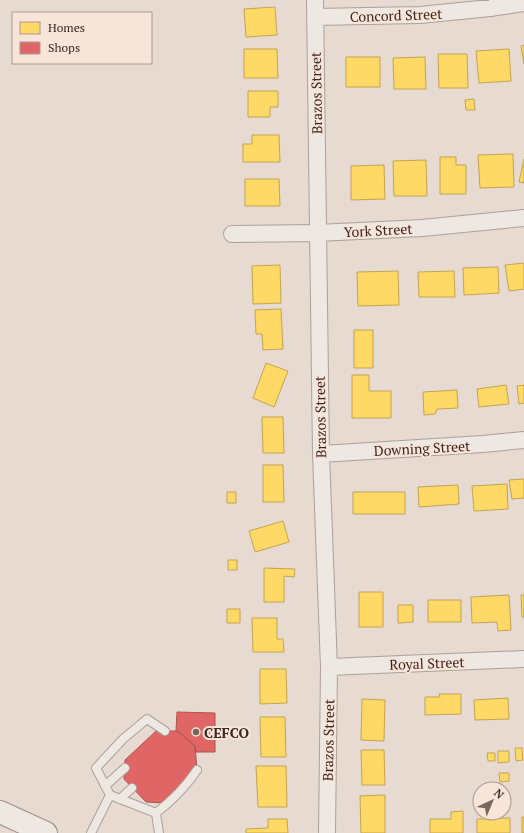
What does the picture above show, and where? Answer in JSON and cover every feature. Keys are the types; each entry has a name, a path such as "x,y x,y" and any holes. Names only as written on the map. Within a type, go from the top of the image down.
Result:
{"main road":[{"path":"0,812 46,833"}],"street":[{"name":"Brazos Street","path":"315,0 321,454 329,667 327,833"},
{"name":"Concord Street","path":"315,18 420,15 524,3"},
{"name":"York Street","path":"232,234 317,233 422,228 524,218"},
{"name":"Downing Street","path":"321,454 524,440"},
{"name":"Royal Street","path":"329,667 524,659"}],"lane":[{"path":"156,813 110,795 96,768 123,739 147,719 165,731"},
{"path":"105,786 125,768"},
{"path":"156,813 175,798 189,783 197,770"},
{"path":"120,799 132,788"},
{"path":"91,833 110,795"},
{"path":"156,813 159,833"}],"building: Homes":[{"path":"275,7 277,35 246,37 244,9"},
{"path":"524,45 524,64 521,46"},
{"path":"244,49 277,49 278,78 244,78"},
{"path":"509,49 511,81 479,83 476,51"},
{"path":"438,54 467,54 468,88 439,88"},
{"path":"346,57 380,57 380,87 346,87"},
{"path":"425,57 426,89 394,89 393,58"},
{"path":"248,91 278,91 278,107 270,107 270,117 248,117"},
{"path":"474,99 475,110 466,110 465,100"},
{"path":"252,135 279,135 280,162 243,162 243,144 252,144"},
{"path":"513,154 514,187 480,188 478,155"},
{"path":"440,157 456,157 456,165 466,165 466,194 440,194"},
{"path":"524,159 524,183 519,182"},
{"path":"426,160 427,196 394,196 393,161"},
{"path":"384,165 385,199 351,200 351,166"},
{"path":"245,179 279,179 280,206 245,206"},
{"path":"524,263 524,289 509,291 505,265"},
{"path":"280,265 281,303 253,304 252,266"},
{"path":"498,267 499,293 464,295 463,268"},
{"path":"398,271 399,305 358,306 357,272"},
{"path":"454,271 455,297 419,297 418,272"},
{"path":"281,309 283,349 263,350 262,334 256,334 255,310"},
{"path":"354,330 373,330 373,368 354,368"},
{"path":"266,363 288,371 274,407 253,398"},
{"path":"352,375 369,375 369,391 391,391 391,418 352,418"},
{"path":"506,385 509,404 479,407 477,389"},
{"path":"524,385 524,403 519,404 517,386"},
{"path":"457,390 458,408 437,409 435,414 424,415 423,392"},
{"path":"262,417 283,417 284,453 263,453"},
{"path":"263,465 283,465 284,502 263,502"},
{"path":"524,479 524,498 512,499 509,480"},
{"path":"507,484 508,509 474,511 472,486"},
{"path":"458,485 459,504 419,507 418,487"},
{"path":"227,492 236,492 236,503 227,503"},
{"path":"353,492 405,492 405,514 353,514"},
{"path":"283,521 289,542 255,552 249,531"},
{"path":"228,560 237,560 237,570 228,570"},
{"path":"264,568 295,569 294,577 284,576 284,602 264,602"},
{"path":"359,592 383,592 383,627 359,627"},
{"path":"509,595 511,630 498,631 497,622 472,623 471,597"},
{"path":"521,595 524,595 524,617 522,617"},
{"path":"428,600 461,600 461,622 428,622"},
{"path":"398,605 413,605 413,622 398,623"},
{"path":"227,609 240,609 240,623 227,623"},
{"path":"252,618 277,618 277,639 283,639 284,652 253,652"},
{"path":"260,669 286,669 287,703 260,704"},
{"path":"439,694 461,694 461,714 425,715 425,697 440,697"},
{"path":"508,698 509,719 475,720 474,700"},
{"path":"362,699 385,700 384,741 361,740"},
{"path":"260,717 285,717 286,757 261,757"},
{"path":"515,748 522,748 523,760 516,761"},
{"path":"361,750 384,750 385,785 362,785"},
{"path":"498,751 509,751 509,762 498,763"},
{"path":"487,753 495,753 495,761 488,761"},
{"path":"256,766 286,766 287,807 258,807"},
{"path":"499,773 509,773 509,781 500,781"},
{"path":"385,795 385,833 361,833 360,796"},
{"path":"463,811 463,833 430,833 430,819 451,819 451,812"},
{"path":"522,817 524,817 524,833 522,833"},
{"path":"268,819 287,819 288,833 246,833 246,829 268,828"},
{"path":"477,821 510,821 510,833 477,833"}],"building: Shops":[{"name":"CEFCO","path":"177,712 215,713 215,752 195,752 195,746 176,731"},
{"name":"CEFCO","path":"156,731 176,731 195,746 197,770 165,803 146,802 124,779 125,760"}],"place":[{"name":"CEFCO","path":"196,732"}]}
